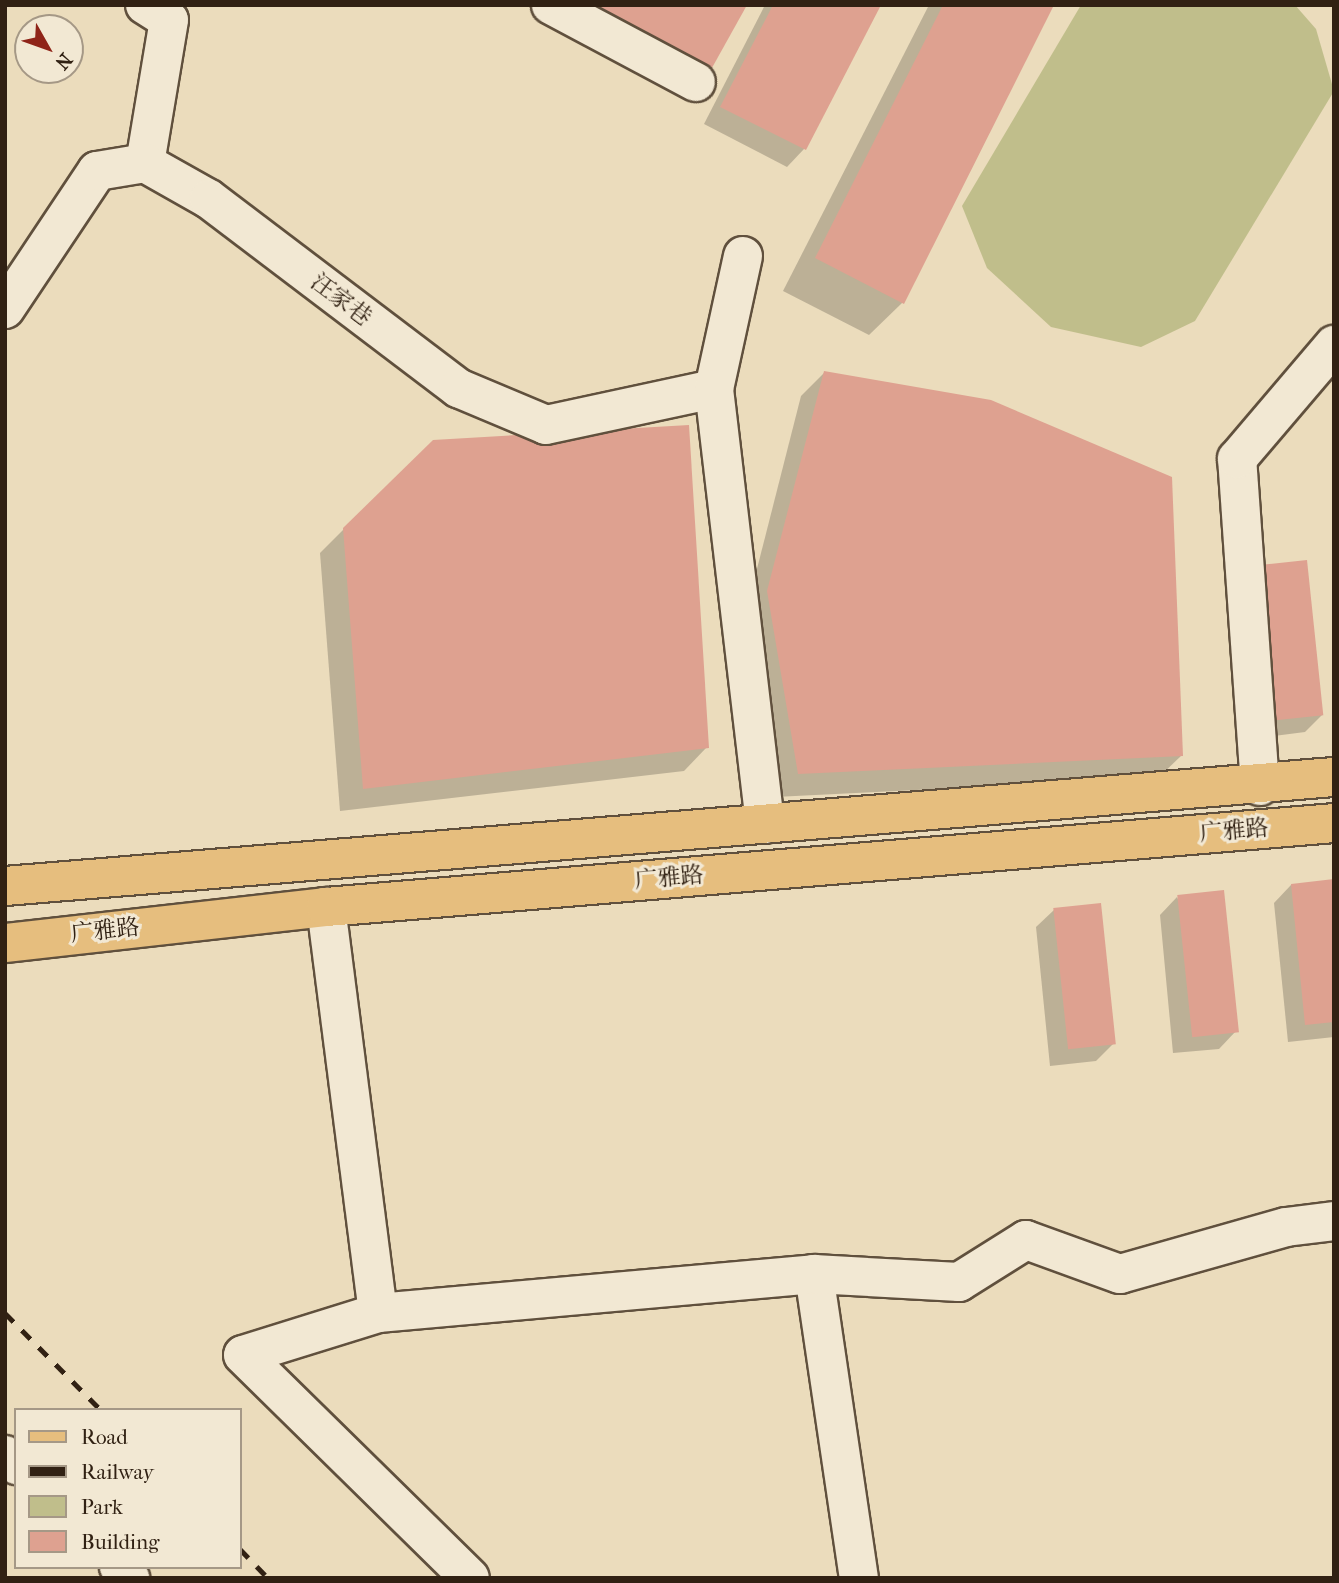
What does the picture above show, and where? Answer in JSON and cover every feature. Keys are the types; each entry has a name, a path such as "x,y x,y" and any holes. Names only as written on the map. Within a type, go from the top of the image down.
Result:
{"main road":[{"name":"广雅路","path":"5,886 1260,786 1334,777"},
{"name":"广雅路","path":"5,943 326,907 1334,822"}],"street":[{"path":"5,309 97,172 145,163 169,20 145,5"},
{"path":"551,5 695,82"},
{"name":"汪家巷","path":"145,163 209,199 458,388 546,425 714,389"},
{"path":"743,256 714,389 765,824"},
{"path":"1260,786 1237,459 1334,345"},
{"path":"326,907 378,1313"},
{"path":"470,1578 243,1355 378,1313 814,1274 959,1282 1026,1240 1120,1274 1286,1227 1334,1221"},
{"path":"814,1274 859,1578"}],"green space":[{"path":"1081,5 1295,5 1316,29 1334,91 1195,321 1141,347 1051,327 987,268 962,206"}],"building":[{"path":"581,5 747,5 708,75"},
{"path":"773,5 881,5 806,150 720,107"},
{"path":"943,5 1054,5 904,304 815,258"},
{"path":"824,371 991,400 1172,477 1183,756 798,774 767,591"},
{"path":"689,425 709,748 363,789 343,528 433,440"},
{"path":"1307,560 1323,715 1276,720 1259,565"},
{"path":"1334,879 1334,1022 1305,1025 1291,884"},
{"path":"1224,890 1239,1032 1192,1037 1177,895"},
{"path":"1101,903 1116,1044 1068,1049 1053,908"}],"railway":[{"path":"5,1313 99,1408"},
{"path":"242,1551 268,1578"}]}
